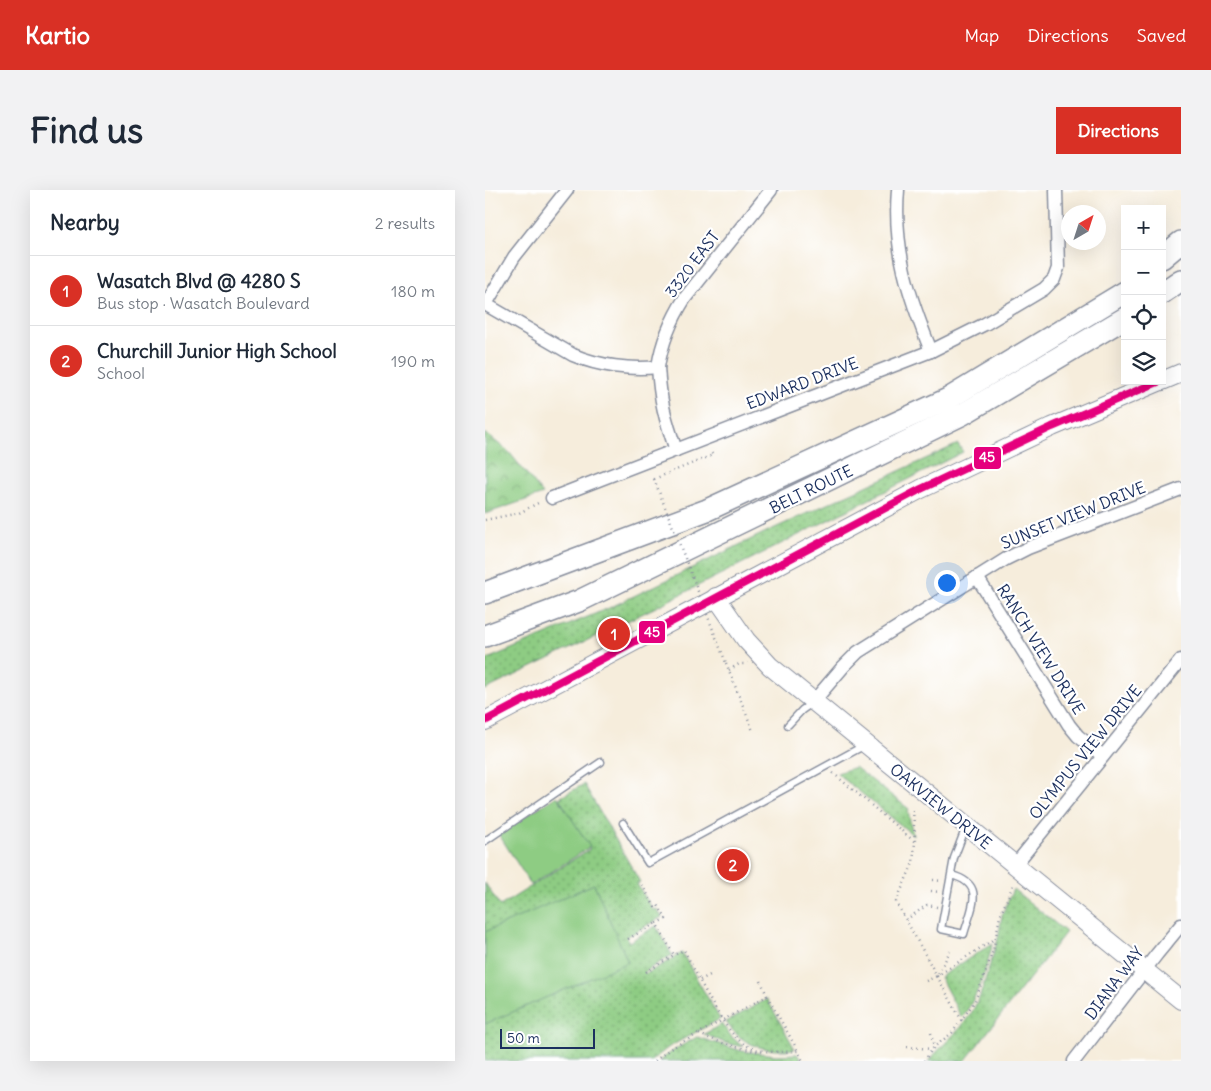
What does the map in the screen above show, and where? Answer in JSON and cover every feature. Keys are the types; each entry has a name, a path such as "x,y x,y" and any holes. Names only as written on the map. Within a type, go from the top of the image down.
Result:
{"highway":[{"path":"1166,255 1181,242"},
{"path":"1166,261 1181,250"},
{"path":"1166,290 1181,280"},
{"name":"BELT ROUTE","path":"485,593 707,510 948,399 1121,295"},
{"path":"1166,305 1181,296"},
{"name":"BELT ROUTE","path":"485,636 579,600 963,414 1121,320"},
{"path":"963,414 1056,369 1121,332"},
{"path":"485,580 573,561"}],"main road":[{"path":"1166,379 1181,373"},
{"path":"485,721 951,474 1052,427 1152,385"},
{"name":"OAKVIEW DRIVE","path":"716,597 753,649 775,671 1181,1000"}],"street":[{"path":"567,190 514,257 486,304 573,355 587,361 641,369 658,367"},
{"name":"3320 EAST","path":"676,450 659,393 658,367 665,338 681,304 771,190"},
{"path":"898,190 897,221 900,260 911,299 931,351"},
{"name":"EDWARD DRIVE","path":"552,498 931,351 985,324 1044,289 1057,274 1056,190"},
{"name":"SUNSET VIEW DRIVE","path":"813,702 858,652 1017,552 1180,492"},
{"name":"RANCH VIEW DRIVE","path":"977,577 1069,725 1078,736 1103,756"},
{"name":"OLYMPUS VIEW DRIVE","path":"1015,865 1181,660"},
{"name":"DIANA WAY","path":"1074,1061 1181,925"}],"lane":[{"path":"788,725 813,702"},
{"path":"623,823 648,863 865,744"},
{"path":"485,841 601,762"},
{"path":"951,875 958,876 967,882 975,895 964,934 941,929 954,858 966,826"}],"path":[{"path":"713,456 654,479 753,731"},
{"path":"485,520 519,513 541,501 552,498"},
{"path":"729,670 739,664 748,664"},
{"path":"832,772 915,842"},
{"path":"913,810 915,842 913,863 895,902 962,1021"},
{"path":"628,939 666,919 658,905 655,907 642,885"},
{"path":"924,1061 933,1048 952,1033 975,1001 984,981 1000,916 1013,885"},
{"path":"906,920 927,905"},
{"path":"656,923 674,955"},
{"path":"927,981 996,938"},
{"path":"646,972 684,950 731,1034 745,1045 770,1053"},
{"path":"937,976 950,951"},
{"path":"700,980 710,975"},
{"path":"761,981 767,996 803,1061"},
{"path":"655,1061 670,1049 767,996"},
{"path":"931,1033 933,1048"},
{"path":"699,1034 737,1048 770,1053 798,1051"},
{"path":"907,1047 933,1048"}],"green space":[{"path":"485,433 509,452 543,494 485,514"},
{"path":"958,444 963,452 656,607 485,690 485,660 609,608 766,532"},
{"path":"855,767 909,809 913,835 837,773"},
{"path":"584,784 640,882 637,884 653,910 657,909 662,917 626,937 629,942 656,926 672,955 644,972 646,974 682,953 720,1019 669,1047 651,1061 485,1061 485,883 500,906 590,849 559,798"},
{"path":"557,796 590,847 531,885 498,833"},
{"path":"594,884 628,962 485,1024 485,932"},
{"path":"1013,889 1066,932 965,1061 928,1061 961,1027 972,1012 980,996 998,939 1002,915"},
{"path":"993,943 978,990 969,1008 961,1017 940,977"},
{"path":"767,999 795,1049 775,1050 756,1046 740,1037 726,1022"},
{"path":"722,1024 743,1047 725,1043 704,1034"},
{"path":"697,1037 742,1051 776,1055 797,1054 802,1061 659,1061"}],"transit line":[{"name":"45","path":"485,721 921,489 1052,427 1151,385"}],"place":[{"name":"Wasatch Blvd @ 4280 S","path":"614,634"},
{"name":"Churchill Junior High School","path":"733,865"}]}
